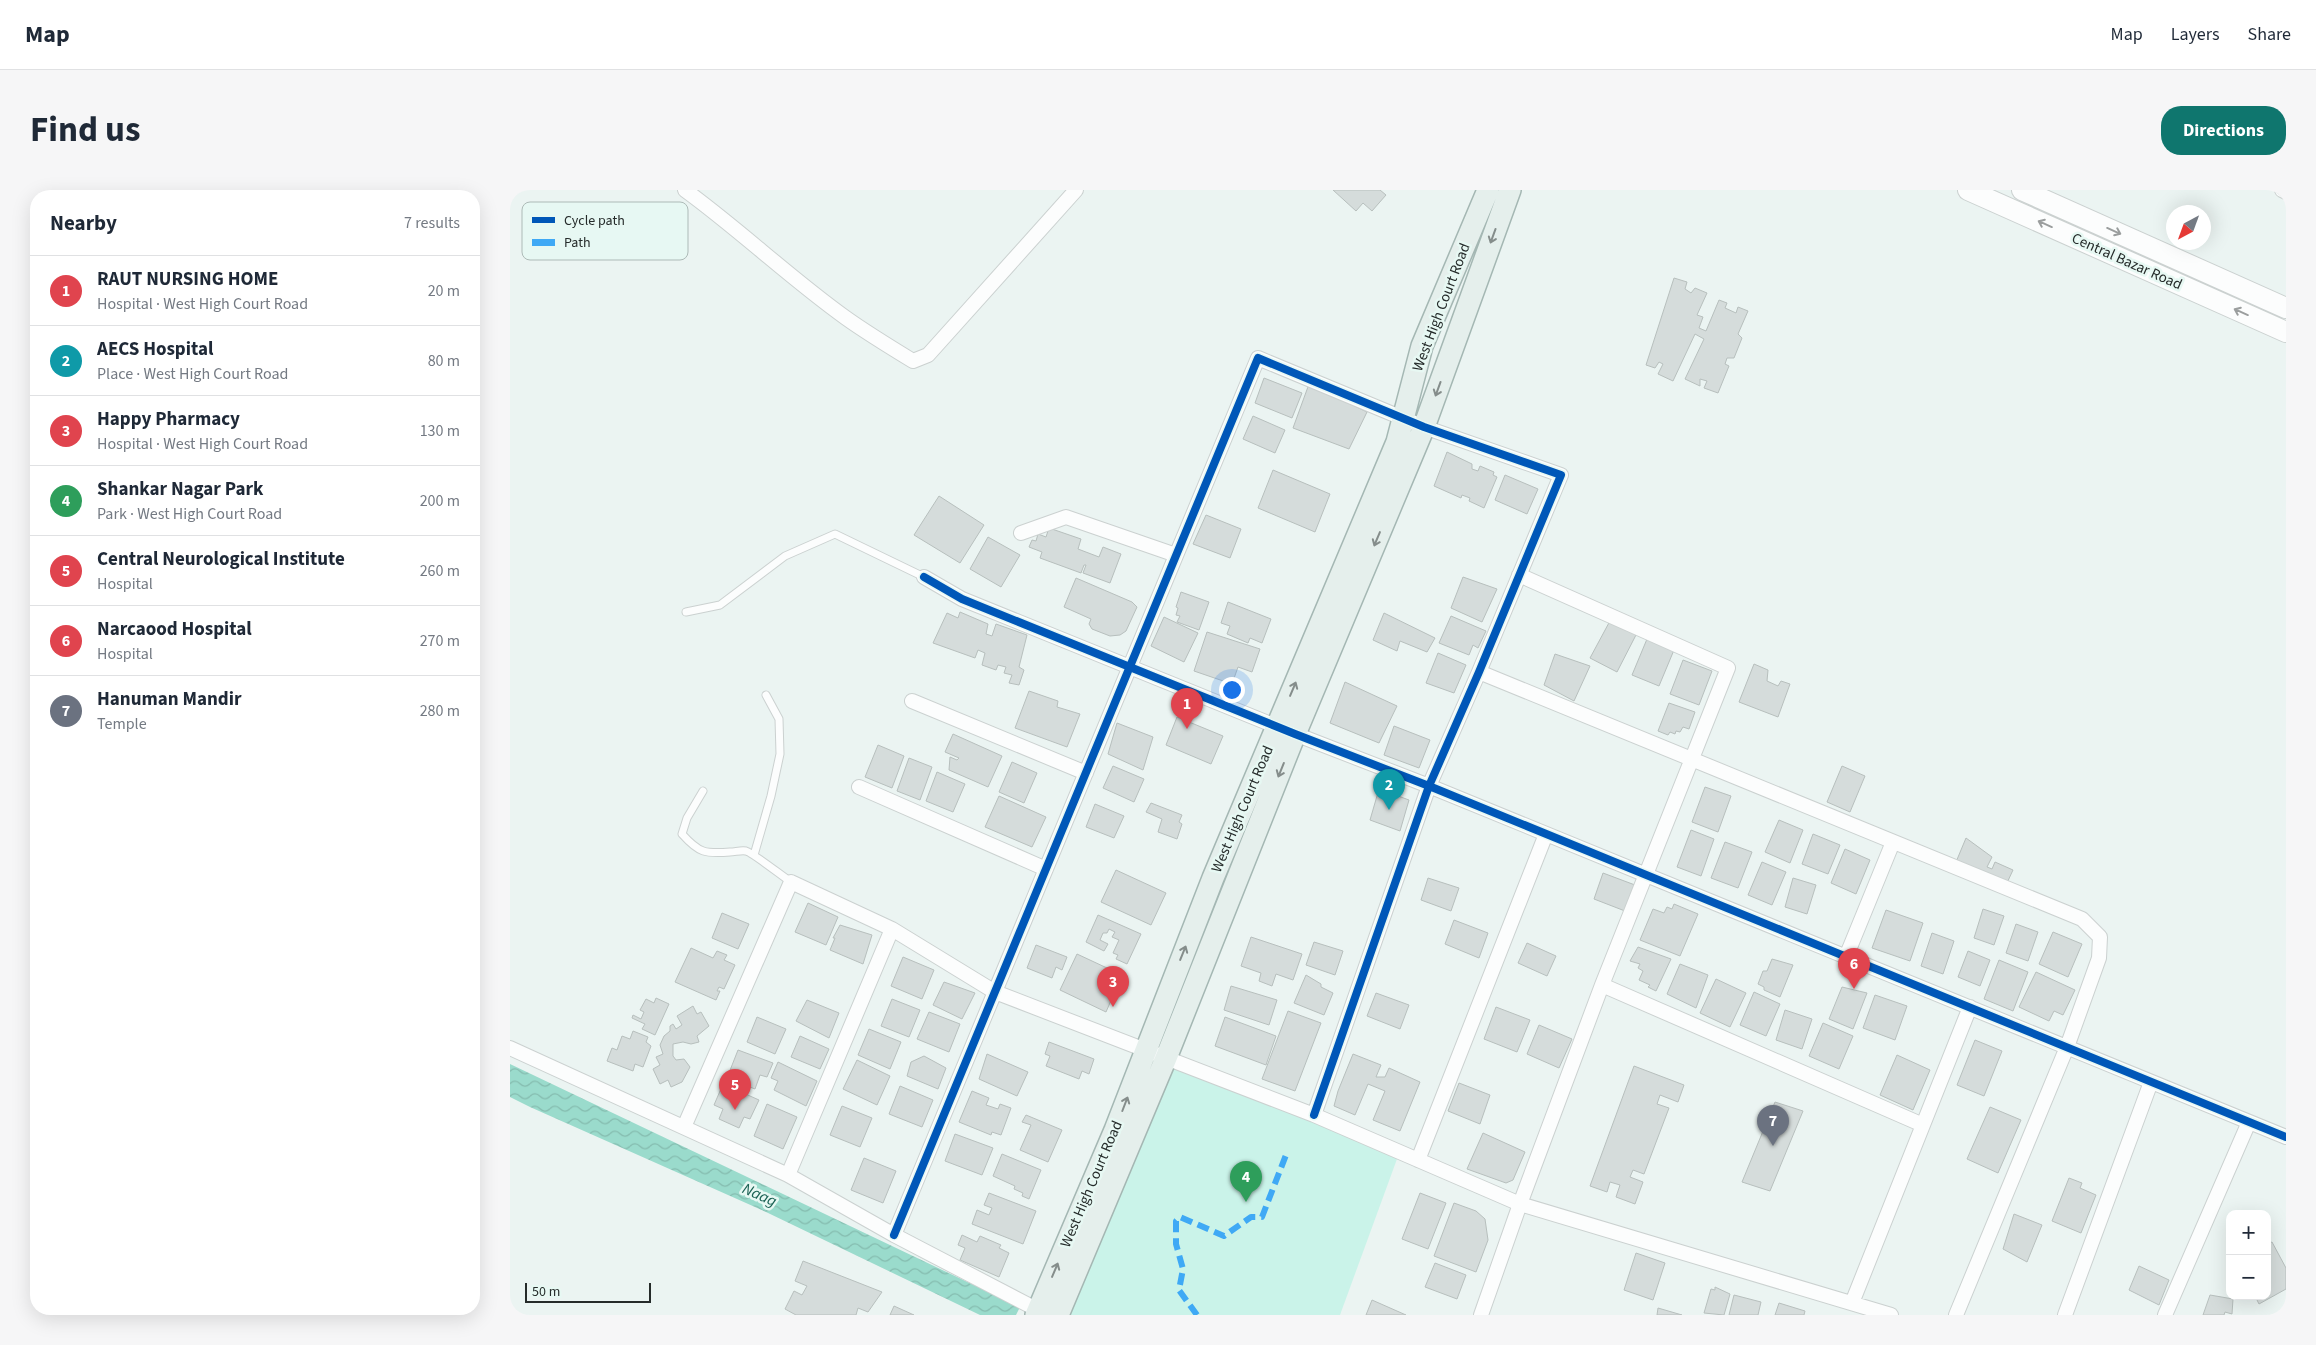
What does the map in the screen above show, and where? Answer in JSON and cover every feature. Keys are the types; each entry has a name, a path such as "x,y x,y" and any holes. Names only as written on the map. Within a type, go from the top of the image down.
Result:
{"main road":[{"name":"West High Court Road","path":"1044,1313 1166,1058 1286,730 1397,442 1422,346 1488,190"},
{"name":"West High Court Road","path":"1044,1313 1206,896 1286,730 1424,427 1510,190"},
{"name":"Central Bazar Road","path":"1968,190 2286,332"},
{"name":"Central Bazar Road","path":"2022,190 2286,308"}],"street":[{"path":"685,190 730,223 763,253 846,318 913,361 928,355 1076,190"},
{"path":"2282,190 2286,192"},
{"path":"894,1235 1258,358 1424,427 1561,475 1429,786 1314,1115"},
{"path":"1021,533 1066,517 1176,555"},
{"path":"1480,1315 1602,985 1728,668 1519,575"},
{"path":"924,578 962,599 1429,786 2286,1137"},
{"path":"1479,672 2082,919 2100,938 2099,958 2067,1047 1956,1315"},
{"path":"912,700 1086,772"},
{"path":"858,787 1046,869"},
{"path":"1418,1160 1546,834"},
{"path":"1846,957 1893,842"},
{"path":"684,1127 791,882 892,929 995,992 1314,1115 1520,1204 1891,1315"},
{"path":"788,1175 892,929"},
{"path":"1602,985 1923,1125"},
{"path":"1852,1303 1970,1008"},
{"path":"510,1048 788,1175 894,1235 1044,1313"},
{"path":"2065,1315 2151,1082"},
{"path":"2165,1315 2249,1122"}],"lane":[{"path":"686,612 720,605 785,556 836,534 924,578"},
{"path":"754,855 771,796 780,754 779,719 766,695"},
{"path":"703,791 688,818 682,834 695,848 708,854 744,851 754,855 760,862 791,882"}],"shaded area":[{"path":"1169,1063 1316,1121 1397,1159 1340,1315 1062,1315"}],"water":[{"name":"Naag","path":"510,1064 1020,1307 1016,1315 980,1315 766,1212 530,1107 510,1097"}],"building":[{"path":"1333,190 1380,190 1386,195 1372,211 1363,203 1356,211"},
{"path":"1674,278 1687,282 1685,289 1691,293 1695,288 1707,293 1697,315 1703,317 1699,328 1706,331 1719,300 1727,303 1725,308 1736,313 1738,307 1748,311 1738,334 1742,338 1734,358 1727,358 1725,364 1729,366 1718,393 1704,388 1707,381 1700,379 1700,386 1685,379 1704,339 1695,334 1673,381 1658,374 1663,364 1659,362 1655,368 1646,365"},
{"path":"1264,378 1302,393 1292,418 1255,403"},
{"path":"1309,384 1367,412 1349,449 1293,428"},
{"path":"1253,416 1285,430 1275,453 1243,439"},
{"path":"1447,452 1472,464 1472,469 1478,471 1480,466 1494,472 1493,475 1497,477 1484,508 1469,501 1470,498 1462,495 1461,498 1434,486"},
{"path":"1273,470 1330,494 1315,532 1258,508"},
{"path":"1505,475 1538,489 1527,514 1495,500"},
{"path":"939,496 984,525 960,563 914,535"},
{"path":"1206,515 1241,529 1230,558 1193,544"},
{"path":"1049,528 1081,539 1078,549 1099,557 1103,547 1121,554 1110,583 1083,573 1086,565 1084,565 1081,573 1040,558 1042,552 1029,547 1032,540 1036,541 1038,534 1046,537"},
{"path":"988,537 1020,555 1001,587 970,569"},
{"path":"1463,577 1497,589 1482,622 1451,608"},
{"path":"1076,578 1132,602 1137,607 1126,631 1120,635 1110,636 1092,629 1089,624 1091,619 1064,607"},
{"path":"1181,592 1209,602 1199,630 1177,622 1180,616 1176,615 1178,608 1176,607"},
{"path":"1228,602 1271,619 1262,643 1250,638 1248,643 1227,634 1230,626 1221,623"},
{"path":"960,612 988,624 986,634 992,636 996,624 1027,635 1019,667 1024,670 1019,685 1009,683 1012,675 1004,673 1006,667 998,665 996,670 982,665 985,653 978,650 975,658 933,643 947,613 958,618"},
{"path":"1384,613 1435,638 1427,652 1400,641 1397,651 1373,640"},
{"path":"1451,616 1486,631 1478,648 1473,645 1469,655 1439,643"},
{"path":"1164,617 1198,633 1184,662 1151,646"},
{"path":"1611,619 1637,633 1617,672 1590,658"},
{"path":"1207,632 1260,649 1252,672 1238,667 1232,684 1194,671"},
{"path":"1647,639 1674,650 1659,686 1632,675"},
{"path":"1438,653 1466,665 1454,693 1426,683"},
{"path":"1555,654 1590,666 1574,701 1544,685"},
{"path":"1683,660 1712,671 1699,705 1670,694"},
{"path":"1754,664 1768,670 1767,681 1778,686 1781,681 1790,684 1778,717 1739,702"},
{"path":"1345,682 1397,706 1379,743 1330,723"},
{"path":"1029,691 1058,701 1057,707 1080,714 1067,747 1015,728"},
{"path":"1669,703 1695,712 1689,729 1683,727 1680,732 1676,731 1675,734 1670,732 1668,735 1658,731"},
{"path":"1177,717 1223,736 1211,764 1166,745"},
{"path":"1117,723 1153,737 1143,770 1108,754"},
{"path":"1394,726 1430,740 1419,768 1384,755"},
{"path":"953,734 1002,756 988,787 949,770 950,757 957,760 959,758 945,752"},
{"path":"878,745 904,756 892,788 865,777"},
{"path":"909,758 932,767 920,800 897,791"},
{"path":"1012,762 1037,773 1024,803 999,792"},
{"path":"1113,766 1144,779 1134,802 1103,788"},
{"path":"1842,766 1865,776 1850,812 1827,802"},
{"path":"937,772 965,784 953,812 926,801"},
{"path":"1705,787 1731,796 1718,832 1692,822"},
{"path":"1379,789 1409,800 1400,831 1370,820"},
{"path":"999,796 1046,817 1032,847 985,827"},
{"path":"1151,803 1182,815 1179,822 1182,824 1177,839 1158,832 1162,819 1146,812"},
{"path":"1095,804 1124,816 1114,838 1086,827"},
{"path":"1779,820 1803,830 1790,863 1765,852"},
{"path":"1691,830 1714,839 1701,876 1677,867"},
{"path":"1813,834 1840,845 1828,874 1802,864"},
{"path":"1966,838 1992,857 1987,867 1992,869 1995,862 2013,870 2006,885 1956,862"},
{"path":"1725,842 1752,852 1738,888 1711,878"},
{"path":"1845,849 1870,860 1856,894 1831,883"},
{"path":"1762,862 1786,872 1772,905 1748,895"},
{"path":"1116,870 1166,893 1151,925 1101,902"},
{"path":"1603,873 1635,885 1625,911 1594,899"},
{"path":"1428,878 1459,888 1451,911 1421,900"},
{"path":"1793,878 1816,885 1807,914 1785,907"},
{"path":"808,903 838,917 826,945 795,932"},
{"path":"1674,904 1698,914 1680,956 1640,940 1653,909 1664,913 1667,907 1672,909"},
{"path":"1983,909 2004,916 1994,945 1974,938"},
{"path":"1886,910 1923,923 1910,961 1872,948"},
{"path":"722,913 749,924 738,949 712,938"},
{"path":"1098,915 1141,934 1127,964 1116,959 1118,955 1113,953 1119,940 1112,937 1115,932 1109,929 1107,933 1103,933 1100,940 1108,944 1104,951 1086,942"},
{"path":"1454,920 1488,933 1479,958 1445,944"},
{"path":"2016,924 2038,932 2028,961 2006,953"},
{"path":"840,925 872,935 863,964 830,950 835,938 833,938"},
{"path":"2053,932 2082,944 2068,977 2039,964"},
{"path":"1932,933 1954,941 1943,974 1921,966"},
{"path":"1251,937 1302,954 1293,980 1276,974 1272,986 1259,981 1261,973 1241,966"},
{"path":"1314,942 1343,951 1335,975 1306,965"},
{"path":"1527,943 1556,956 1547,976 1518,963"},
{"path":"1036,945 1067,957 1062,970 1056,967 1052,978 1027,968"},
{"path":"1638,947 1671,959 1656,991 1648,987 1650,985 1639,980 1643,971 1638,968 1640,964 1630,961"},
{"path":"691,948 713,958 717,951 727,955 724,960 735,965 724,989 719,987 717,991 720,991 716,1000 675,982"},
{"path":"1968,951 1990,960 1980,986 1958,977"},
{"path":"1077,954 1122,975 1106,1012 1060,990"},
{"path":"903,957 934,970 922,999 891,986"},
{"path":"1772,959 1793,965 1780,997 1764,990 1764,987 1758,984 1763,971 1767,971"},
{"path":"1999,960 2028,972 2013,1011 1984,999"},
{"path":"1680,964 1708,975 1696,1008 1667,994"},
{"path":"2036,972 2075,990 2063,1015 2054,1011 2049,1021 2019,1007"},
{"path":"1306,975 1321,984 1321,987 1333,993 1324,1015 1294,1003"},
{"path":"1716,979 1746,993 1730,1027 1700,1013"},
{"path":"944,982 975,993 962,1019 933,1005"},
{"path":"1231,986 1277,1000 1269,1025 1224,1010"},
{"path":"1842,987 1867,993 1853,1029 1829,1019"},
{"path":"1754,992 1780,1004 1766,1036 1740,1025"},
{"path":"1376,993 1409,1005 1400,1029 1367,1016"},
{"path":"1875,995 1907,1006 1895,1040 1863,1028"},
{"path":"656,998 669,1004 655,1035 642,1029 645,1024 632,1018 633,1015 641,1019 644,1012 640,1010 646,999 654,1003"},
{"path":"892,999 920,1010 909,1037 881,1026"},
{"path":"807,1000 839,1013 829,1038 796,1021"},
{"path":"693,1006 697,1014 701,1012 709,1026 697,1036 699,1042 673,1044 673,1056 676,1060 684,1059 690,1067 682,1082 671,1087 668,1080 660,1084 653,1069 660,1065 656,1057 663,1054 660,1045 664,1036 670,1031 670,1026 673,1024 676,1029 682,1025 677,1016"},
{"path":"1496,1007 1530,1020 1517,1052 1484,1039"},
{"path":"1785,1010 1812,1019 1802,1049 1776,1040"},
{"path":"1288,1011 1321,1023 1295,1091 1262,1079"},
{"path":"929,1012 960,1024 949,1052 917,1039"},
{"path":"757,1017 786,1029 775,1054 747,1042"},
{"path":"1225,1017 1276,1036 1266,1065 1215,1046"},
{"path":"1823,1023 1853,1036 1839,1069 1809,1056"},
{"path":"1539,1025 1572,1039 1559,1068 1527,1054"},
{"path":"869,1029 901,1042 890,1069 858,1055"},
{"path":"633,1031 648,1037 646,1042 651,1046 643,1067 635,1064 633,1071 607,1061 612,1048 617,1050 622,1036 630,1039"},
{"path":"800,1036 829,1049 820,1069 791,1057"},
{"path":"1975,1040 2002,1051 1984,1096 1957,1085"},
{"path":"1049,1042 1094,1059 1089,1074 1082,1071 1079,1079 1046,1066 1050,1056 1045,1054"},
{"path":"738,1050 773,1063 767,1077 760,1075 755,1089 727,1078"},
{"path":"987,1054 1028,1072 1017,1096 979,1079"},
{"path":"1353,1054 1381,1065 1376,1077 1385,1077 1389,1068 1420,1082 1400,1131 1373,1120 1385,1091 1368,1084 1355,1115 1334,1106"},
{"path":"1897,1055 1930,1070 1913,1110 1880,1095"},
{"path":"924,1056 946,1068 938,1089 907,1076 911,1062"},
{"path":"857,1060 890,1076 877,1105 843,1089"},
{"path":"778,1062 817,1081 806,1106 774,1090 778,1081 771,1078"},
{"path":"1634,1066 1684,1085 1678,1102 1660,1095 1657,1104 1669,1108 1644,1174 1633,1170 1630,1177 1643,1182 1635,1204 1616,1197 1620,1185 1610,1182 1607,1192 1590,1186"},
{"path":"1459,1083 1490,1095 1480,1124 1448,1111"},
{"path":"723,1084 759,1100 750,1119 744,1117 739,1128 719,1119 723,1109 714,1105"},
{"path":"900,1086 933,1100 922,1127 889,1114"},
{"path":"972,1091 989,1098 986,1105 998,1109 1000,1104 1011,1108 1001,1135 992,1132 991,1135 959,1122"},
{"path":"1775,1102 1803,1111 1770,1191 1742,1182"},
{"path":"767,1104 797,1117 783,1149 754,1136"},
{"path":"842,1106 872,1118 860,1147 830,1135"},
{"path":"1990,1107 2021,1120 1998,1173 1967,1159"},
{"path":"1026,1115 1062,1130 1048,1162 1020,1150 1031,1125 1022,1122"},
{"path":"1483,1133 1525,1152 1513,1180 1506,1183 1467,1169"},
{"path":"955,1134 993,1148 982,1175 945,1161"},
{"path":"1002,1154 1041,1170 1029,1199 1022,1196 1023,1193 1014,1189 1015,1186 993,1176"},
{"path":"864,1158 896,1171 883,1203 851,1190"},
{"path":"2069,1178 2082,1183 2080,1188 2096,1195 2081,1233 2052,1221"},
{"path":"989,1193 1036,1211 1023,1244 972,1224 977,1210 989,1215 992,1208 984,1205"},
{"path":"1420,1193 1446,1203 1428,1249 1402,1239"},
{"path":"1454,1203 1476,1211 1485,1219 1488,1240 1476,1272 1434,1256"},
{"path":"2014,1214 2042,1225 2027,1262 2003,1249"},
{"path":"962,1235 977,1242 980,1236 1001,1245 999,1248 1009,1253 999,1277 960,1260 965,1248 958,1245"},
{"path":"2271,1242 2286,1268 2286,1289 2271,1297 2271,1255"},
{"path":"1636,1253 1665,1263 1653,1300 1624,1290"},
{"path":"803,1261 882,1292 868,1312 858,1308 856,1315 796,1315 785,1309 794,1291 802,1295 807,1286 795,1281"},
{"path":"1435,1263 1466,1275 1457,1299 1425,1287"},
{"path":"2139,1266 2169,1280 2159,1305 2129,1290"},
{"path":"1715,1287 1730,1294 1724,1315 1704,1313 1711,1289 1715,1290"},
{"path":"1734,1295 1761,1302 1758,1315 1729,1315"},
{"path":"2210,1295 2233,1300 2232,1314 2225,1312 2224,1315 2203,1315"},
{"path":"1372,1300 1406,1315 1366,1315"},
{"path":"2257,1300 2266,1300 2259,1304"},
{"path":"1779,1303 1805,1311 1804,1315 1775,1315"},
{"path":"894,1306 914,1315 890,1315"},
{"path":"1658,1308 1682,1315 1657,1315"}],"marked path":[{"path":"1197,1315 1179,1290 1183,1269 1176,1244 1176,1221 1180,1217 1224,1236 1251,1217 1262,1217 1286,1155"}],"cycle path":[{"path":"894,1235 1258,358 1424,427 1561,475 1429,786 1314,1115"},
{"path":"924,577 962,599 1295,734 1429,786 2286,1137"}],"place":[{"name":"RAUT NURSING HOME","path":"1187,729"},
{"name":"AECS Hospital","path":"1389,810"},
{"name":"Narcaood Hospital","path":"1854,989"},
{"name":"Happy Pharmacy","path":"1113,1007"},
{"name":"Central Neurological Institute","path":"735,1110"},
{"name":"Hanuman Mandir","path":"1773,1146"},
{"name":"Shankar Nagar Park","path":"1246,1202"}]}
